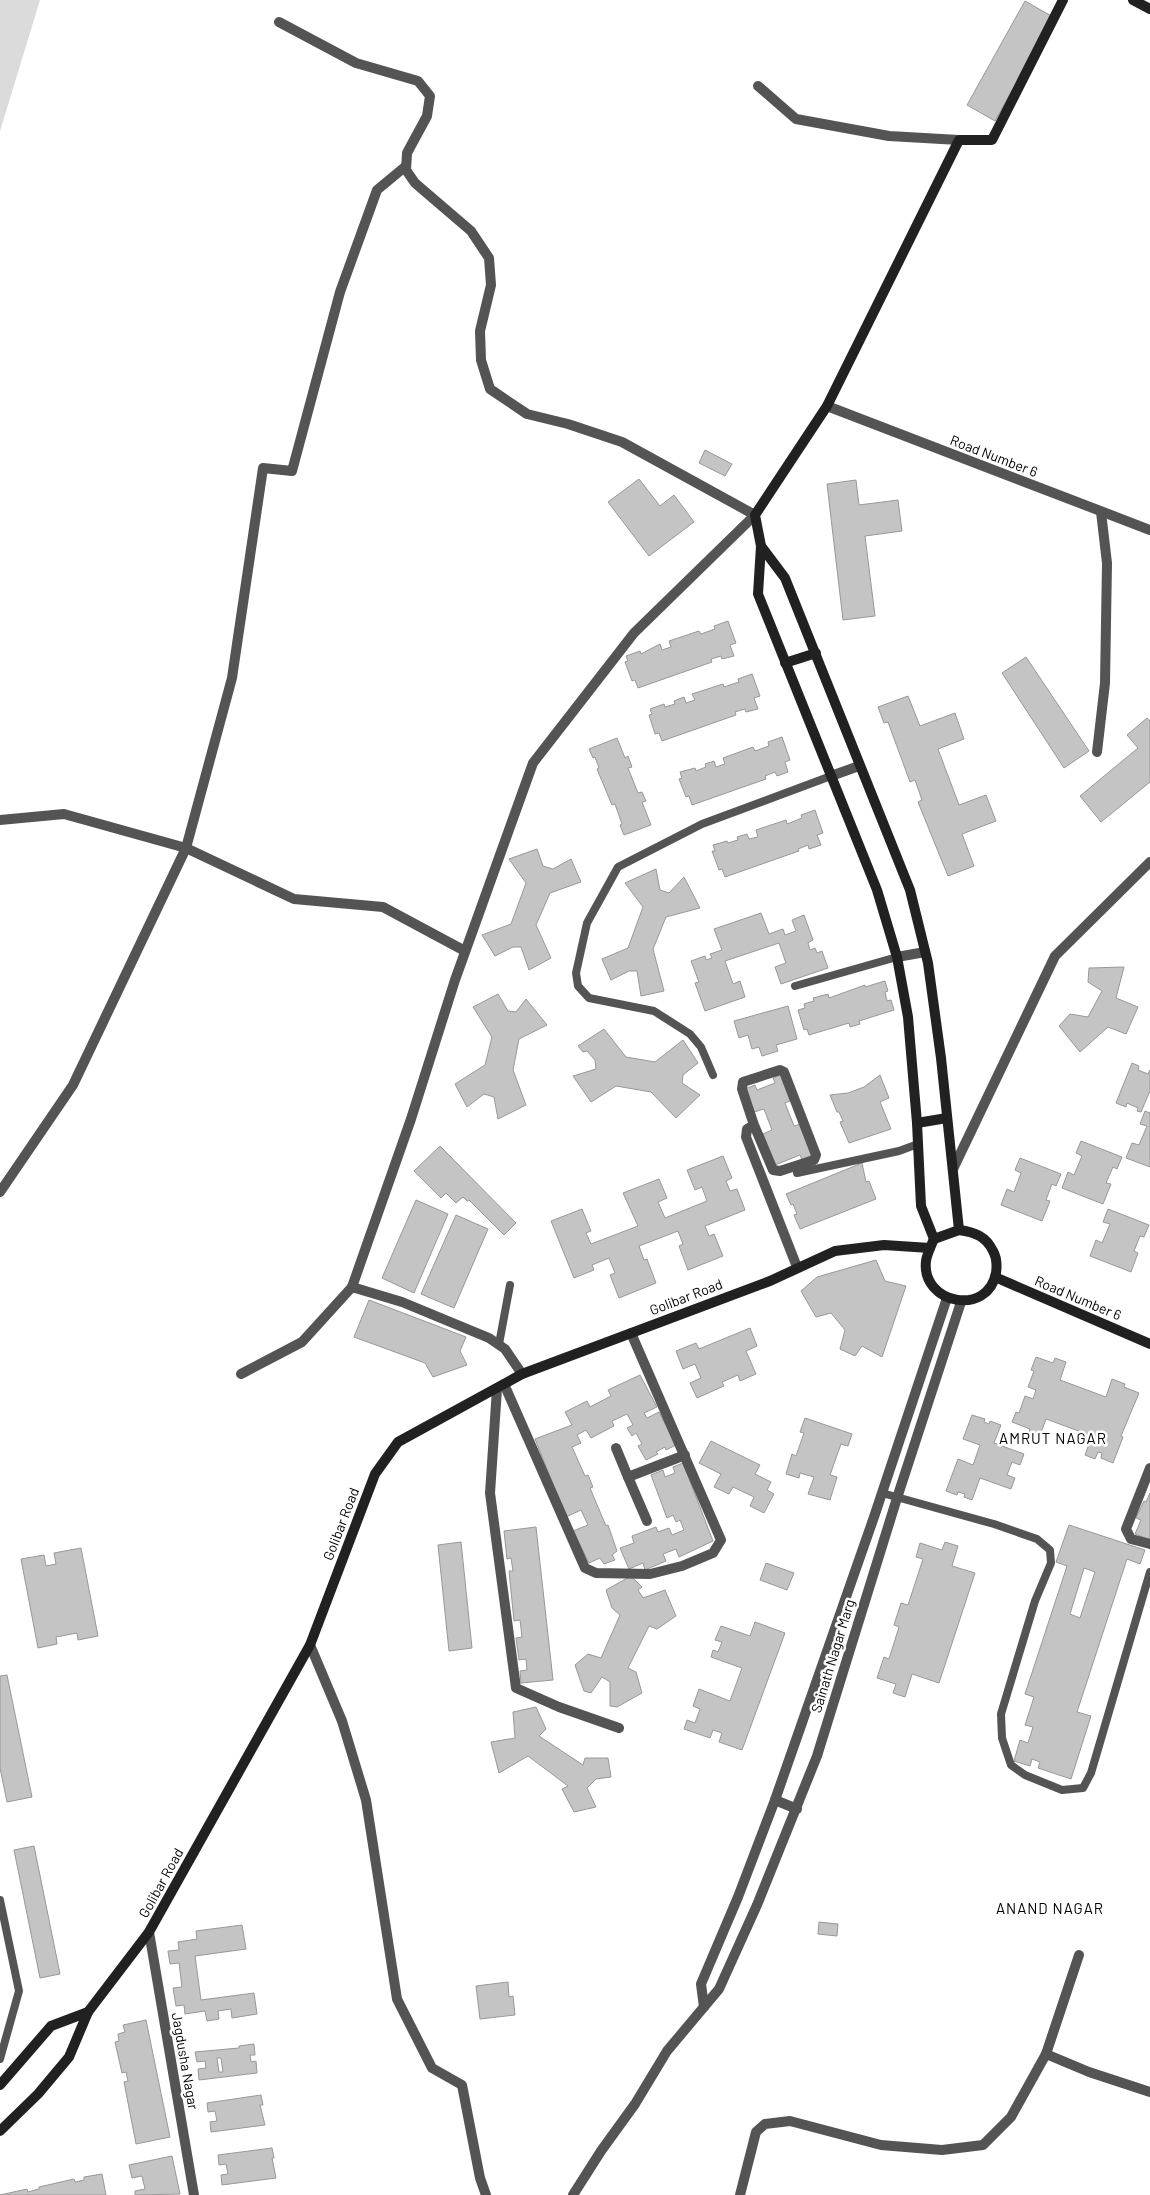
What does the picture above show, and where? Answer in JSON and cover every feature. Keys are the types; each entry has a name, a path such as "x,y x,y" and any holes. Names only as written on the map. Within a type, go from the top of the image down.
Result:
{"street":[{"path":"758,86 796,119 889,136 992,140 1063,0"},
{"path":"1133,0 1150,9"},
{"path":"279,22 356,63 418,80 430,96 427,116 406,153 406,170 415,183 471,231 489,258 491,285 480,331 481,360 490,389 526,414 568,424 622,442 755,515"},
{"path":"241,1374 302,1342 352,1287 465,951 533,763 634,633 755,515 828,406 959,140"},
{"path":"0,1192 73,1085 186,848 232,678 263,468 292,471 340,292 377,190 406,166"},
{"name":"Road Number 6","path":"828,406 1150,530"},
{"path":"1097,752 1105,684 1107,563 1101,512"},
{"path":"755,515 761,546 758,594 831,776 843,801 877,890 897,957 908,1018 917,1123 921,1206 932,1244 926,1260 926,1271 930,1282 937,1292 946,1298 961,1302 981,1296 989,1288 995,1278 996,1260 990,1244 981,1236 970,1231 959,1230 939,1048 925,952 910,890 785,578 761,546"},
{"path":"785,663 816,653"},
{"path":"831,776 859,766"},
{"path":"0,820 64,814 186,848 294,900 383,907 465,951"},
{"path":"953,1170 1055,956 1150,862"},
{"path":"897,957 925,952"},
{"path":"780,1070 784,1072 816,1155 814,1160 780,1171 773,1170 754,1125 742,1089 743,1082 780,1070"},
{"path":"917,1123 947,1118"},
{"path":"754,1125 747,1129 746,1137 797,1267"},
{"name":"Golibar Road","path":"1,2127 38,2094 69,2057 88,2012 149,1932 310,1645 375,1474 398,1442 522,1374 770,1280 835,1251 884,1245 932,1244 959,1230"},
{"name":"Road Number 6","path":"995,1278 1150,1344"},
{"path":"352,1287 402,1302 464,1326 499,1344 505,1349 522,1374"},
{"path":"704,2007 701,1984 738,1897 775,1800 882,1493 946,1298"},
{"name":"Sainath Nagar Marg","path":"573,2195 601,2151 635,2104 667,2051 719,1989 797,1809 817,1756 897,1498 961,1302"},
{"path":"501,1386 585,1568 596,1573 650,1574 682,1566 713,1553 721,1540 632,1333"},
{"path":"501,1386 490,1493 516,1688 559,1707 619,1728"},
{"path":"616,1448 647,1521"},
{"path":"628,1477 685,1455"},
{"path":"1150,1468 1126,1529 1131,1539 1150,1544"},
{"path":"310,1645 342,1721 366,1800 397,1999 432,2068 462,2085 480,2178 486,2195"},
{"path":"775,1800 797,1809"},
{"name":"Jagdusha Nagar","path":"149,1932 194,2195"},
{"path":"740,2195 756,2132 765,2124 790,2121 881,2145 942,2150 983,2145 1011,2117 1046,2054 1079,1955"},
{"path":"0,2085 51,2026 88,2012"},
{"path":"1046,2054 1089,2072 1150,2092"}],"lane":[{"path":"713,1075 701,1047 690,1034 654,1011 589,998 578,986 576,973 587,923 618,867 702,824 831,776"},
{"path":"795,986 897,957"},
{"path":"797,1173 899,1151 918,1144"},
{"path":"499,1344 510,1285"},
{"path":"882,1493 1020,1533 1037,1539 1050,1550 1051,1563 1035,1601 1001,1714 1002,1738 1011,1765 1025,1775 1062,1790 1083,1788 1091,1773 1150,1572"},
{"path":"0,1900 19,1991 0,2059"}],"shaded area":[{"path":"0,0 40,0 0,131"}],"building":[{"path":"1025,1 1053,17 995,121 967,105"},
{"path":"705,450 732,464 725,476 699,463"},
{"path":"639,479 660,506 674,495 694,522 649,556 608,502"},
{"path":"856,480 859,505 898,500 902,531 865,536 875,616 843,620 827,484"},
{"path":"728,621 736,643 730,645 734,656 722,659 721,656 711,659 712,662 638,688 635,680 632,681 625,662 628,661 626,656 640,651 641,654 660,644 662,650 671,647 669,641 699,631 701,634 715,629 714,626"},
{"path":"1026,657 1089,751 1064,768 1002,673"},
{"path":"752,674 760,696 754,698 758,709 746,712 745,709 735,712 736,715 662,741 659,733 655,734 649,715 652,714 650,709 664,704 665,707 675,704 674,701 684,697 686,703 695,700 692,694 723,684 724,687 739,682 738,679"},
{"path":"908,696 920,726 955,713 964,739 938,749 959,805 986,795 996,821 962,834 974,866 948,876 918,802 922,800 915,780 910,782 888,722 884,723 878,707"},
{"path":"1147,718 1150,721 1150,782 1101,822 1080,796 1138,748 1127,735"},
{"path":"782,737 790,760 785,762 788,772 777,776 775,772 765,776 766,779 692,805 689,796 686,797 679,779 682,778 680,772 695,768 696,771 706,767 705,764 714,761 716,767 725,764 723,758 753,747 755,751 769,746 768,742"},
{"path":"617,738 625,758 628,756 632,767 628,768 638,793 642,792 646,801 642,802 651,825 624,835 615,804 612,805 597,769 599,768 595,757 593,758 589,749"},
{"path":"815,810 823,833 817,835 821,845 809,849 808,845 798,849 799,851 725,877 722,869 719,870 712,851 715,851 713,845 738,840 737,837 747,834 749,839 758,837 756,830 786,820 787,824 802,818 801,815"},
{"path":"537,849 543,866 553,869 571,859 581,882 550,893 536,925 551,958 529,970 521,947 513,947 495,956 482,935 511,924 526,883 509,859"},
{"path":"656,869 660,890 669,893 684,877 700,908 666,917 653,949 664,991 641,996 637,971 629,971 611,980 602,959 628,948 643,907 625,883"},
{"path":"761,913 769,934 783,929 785,935 796,931 792,920 804,915 813,940 808,943 810,950 815,948 817,953 822,951 828,968 781,984 775,967 786,963 779,943 725,961 733,984 740,981 745,997 705,1011 695,983 699,982 691,961 705,956 706,960 712,958 710,954 722,950 714,929"},
{"path":"1124,967 1116,998 1138,1007 1126,1034 1108,1027 1080,1052 1059,1026 1070,1014 1088,1017 1102,991 1088,982 1089,968"},
{"path":"885,981 888,991 885,992 887,1001 891,1000 894,1010 859,1021 860,1024 850,1027 849,1023 809,1035 807,1029 804,1030 798,1010 805,1008 804,1004 814,1001 813,998 828,994 829,998 865,985 865,987"},
{"path":"498,994 508,1011 516,1012 526,999 547,1025 519,1039 513,1070 526,1105 498,1119 494,1097 484,1094 467,1107 455,1084 485,1065 492,1037 473,1007"},
{"path":"788,1006 797,1039 776,1045 778,1051 762,1056 759,1047 752,1049 748,1035 739,1038 734,1021"},
{"path":"604,1029 626,1057 655,1062 683,1040 698,1063 683,1075 682,1083 700,1095 676,1118 651,1092 616,1086 591,1102 573,1076 596,1069 595,1060 587,1051 583,1052 578,1046"},
{"path":"1132,1063 1139,1066 1138,1070 1148,1074 1150,1070 1150,1091 1141,1112 1137,1111 1138,1108 1127,1103 1126,1107 1116,1103"},
{"path":"782,1074 792,1100 785,1103 794,1126 801,1124 813,1155 802,1160 800,1155 775,1165 763,1134 772,1130 764,1109 754,1112 745,1089 755,1085 757,1090 775,1083 773,1078"},
{"path":"880,1075 889,1098 880,1102 891,1129 849,1143 840,1122 843,1121 830,1095 848,1093 864,1087"},
{"path":"1145,1111 1150,1113 1150,1167 1126,1158 1132,1143 1139,1145 1147,1126 1140,1124"},
{"path":"1081,1141 1122,1157 1117,1169 1113,1167 1106,1183 1111,1184 1103,1204 1062,1188 1068,1172 1074,1175 1082,1156 1076,1153"},
{"path":"440,1146 516,1223 504,1235 469,1200 467,1201 463,1197 456,1203 446,1193 441,1198 414,1171"},
{"path":"723,1156 732,1178 726,1181 730,1191 737,1189 745,1210 705,1226 709,1236 714,1234 723,1256 688,1270 679,1246 683,1244 678,1231 639,1246 644,1260 647,1259 656,1283 619,1298 610,1275 615,1273 609,1258 592,1265 594,1270 574,1278 551,1221 582,1209 591,1231 586,1233 591,1244 638,1226 623,1193 659,1179 667,1198 658,1202 665,1218 707,1201 702,1187 695,1190 687,1170"},
{"path":"1020,1158 1061,1174 1056,1186 1052,1184 1046,1200 1050,1201 1042,1221 1001,1205 1007,1189 1014,1192 1021,1173 1015,1170"},
{"path":"862,1163 866,1182 869,1181 876,1199 800,1229 794,1215 797,1214 793,1204 791,1205 786,1194"},
{"path":"416,1200 448,1214 414,1293 382,1278"},
{"path":"1108,1209 1149,1225 1144,1237 1140,1236 1134,1251 1138,1253 1131,1272 1090,1256 1096,1240 1102,1243 1110,1224 1103,1222"},
{"path":"456,1215 488,1229 454,1308 421,1294"},
{"path":"876,1260 885,1281 906,1286 882,1357 862,1346 855,1356 840,1349 845,1330 831,1313 816,1317 801,1291 817,1277"},
{"path":"369,1300 466,1337 460,1351 467,1365 433,1377 425,1363 354,1337"},
{"path":"750,1328 757,1346 746,1351 756,1374 740,1381 738,1375 722,1382 724,1386 697,1398 690,1383 701,1378 695,1364 683,1369 676,1351 696,1343 699,1349"},
{"path":"1036,1357 1053,1363 1055,1358 1066,1362 1060,1380 1106,1397 1112,1379 1125,1384 1124,1387 1139,1393 1121,1436 1123,1437 1113,1463 1101,1458 1102,1453 1098,1452 1095,1459 1085,1455 1092,1436 1046,1419 1039,1438 1028,1434 1030,1429 1012,1422 1016,1412 1019,1413 1025,1396 1033,1399 1036,1390 1028,1387 1034,1371 1031,1370"},
{"path":"640,1375 657,1407 644,1413 647,1418 659,1412 676,1445 666,1450 665,1447 656,1452 658,1454 646,1460 638,1446 642,1444 636,1433 632,1436 627,1428 633,1425 627,1414 612,1421 614,1426 591,1438 586,1430 577,1435 581,1443 572,1447 585,1476 588,1475 593,1487 590,1488 606,1526 608,1525 617,1551 612,1555 615,1560 604,1564 600,1558 589,1563 573,1531 588,1525 581,1510 566,1517 535,1439 572,1425 565,1412 587,1401 590,1407 611,1396 608,1390"},
{"path":"972,1415 985,1419 984,1422 989,1424 990,1421 1001,1425 994,1443 1024,1454 1020,1465 1012,1462 1007,1475 1015,1478 1011,1489 980,1478 972,1500 964,1497 965,1494 958,1492 957,1495 946,1491 958,1459 973,1465 980,1445 963,1439"},
{"path":"805,1418 852,1434 848,1446 841,1444 830,1475 837,1477 830,1500 808,1494 814,1477 800,1473 799,1478 786,1474 792,1454 796,1456 804,1433 800,1432"},
{"path":"711,1441 760,1465 755,1474 771,1482 767,1490 774,1494 764,1513 750,1506 754,1497 733,1487 729,1494 714,1487 721,1474 699,1463"},
{"path":"683,1463 713,1541 679,1557 676,1549 663,1554 666,1561 645,1570 643,1563 629,1569 620,1548 634,1543 632,1536 656,1527 658,1532 669,1528 672,1535 684,1530 680,1520 676,1522 673,1515 667,1518 651,1475 663,1470 665,1477 675,1473 673,1467"},
{"path":"1150,1493 1150,1540 1135,1534 1141,1520 1136,1518"},
{"path":"1069,1525 1145,1550 1140,1564 1127,1559 1077,1712 1091,1716 1071,1779 1038,1768 1040,1762 1032,1759 1030,1766 1014,1761 1020,1740 1028,1743 1033,1727 1025,1725 1034,1697 1025,1694 1067,1566 1056,1562","holes":["1084,1568 1095,1572 1080,1618 1070,1614"]},
{"path":"536,1527 553,1680 521,1683 520,1671 527,1670 526,1659 519,1660 516,1638 522,1637 520,1620 514,1621 509,1571 513,1571 511,1558 507,1559 504,1531"},
{"path":"461,1542 472,1648 449,1651 438,1545"},
{"path":"945,1542 958,1546 952,1566 975,1573 939,1683 912,1674 905,1697 893,1693 896,1684 877,1678 884,1657 889,1659 899,1627 894,1625 901,1603 908,1605 923,1559 916,1557 920,1543 942,1550"},
{"path":"81,1548 98,1636 78,1640 77,1633 56,1637 57,1644 38,1648 21,1559 44,1555 46,1566 56,1564 54,1553"},
{"path":"766,1563 794,1573 787,1590 760,1580"},
{"path":"631,1576 642,1587 638,1590 643,1598 665,1590 676,1616 657,1629 649,1626 628,1668 636,1672 642,1693 617,1707 610,1706 610,1682 602,1677 591,1693 584,1691 575,1665 588,1654 601,1658 620,1615 612,1608 606,1590"},
{"path":"755,1622 785,1633 742,1750 719,1742 722,1733 713,1730 710,1738 684,1729 687,1720 695,1723 700,1709 693,1706 699,1689 730,1701 742,1668 711,1657 713,1650 718,1652 722,1642 715,1640 721,1626 750,1636"},
{"path":"7,1675 32,1797 7,1802 0,1768 0,1676"},
{"path":"536,1707 546,1729 539,1736 583,1765 585,1758 608,1758 611,1777 596,1779 587,1788 596,1807 574,1812 562,1789 568,1786 528,1756 499,1773 491,1742 515,1738 513,1712"},
{"path":"34,1846 60,1974 40,1978 14,1850"},
{"path":"819,1922 838,1924 837,1936 818,1934"},
{"path":"242,1925 246,1949 195,1956 201,2000 254,1993 257,2014 232,2018 231,2009 218,2011 219,2019 207,2021 205,2011 185,2014 184,2005 176,2006 173,1988 182,1987 179,1963 170,1964 168,1951 179,1950 178,1942 197,1939 196,1931"},
{"path":"508,1982 509,1997 513,1996 515,2015 480,2019 476,1986"},
{"path":"146,2020 170,2137 136,2144 124,2082 128,2081 126,2072 122,2073 115,2042 119,2041 118,2034 125,2032 123,2025"},
{"path":"254,2044 255,2055 250,2055 251,2062 256,2061 257,2073 199,2080 198,2069 206,2068 205,2061 197,2062 195,2052 239,2048 239,2046","holes":["217,2058 221,2058 223,2072 219,2072"]},
{"path":"261,2095 263,2105 260,2105 265,2125 211,2132 210,2122 217,2121 215,2111 208,2112 207,2103"},
{"path":"272,2148 276,2178 222,2185 221,2175 228,2174 226,2164 219,2165 218,2155"},
{"path":"172,2156 180,2194 135,2195 135,2191 145,2189 142,2176 132,2178 129,2165"},
{"path":"102,2174 106,2195 0,2195 27,2189 28,2192 39,2189 39,2187 74,2179 75,2182 84,2180 84,2177"}],"district":[{"name":"AMRUT NAGAR","path":"1053,1439"},
{"name":"ANAND NAGAR","path":"1050,1909"}]}
